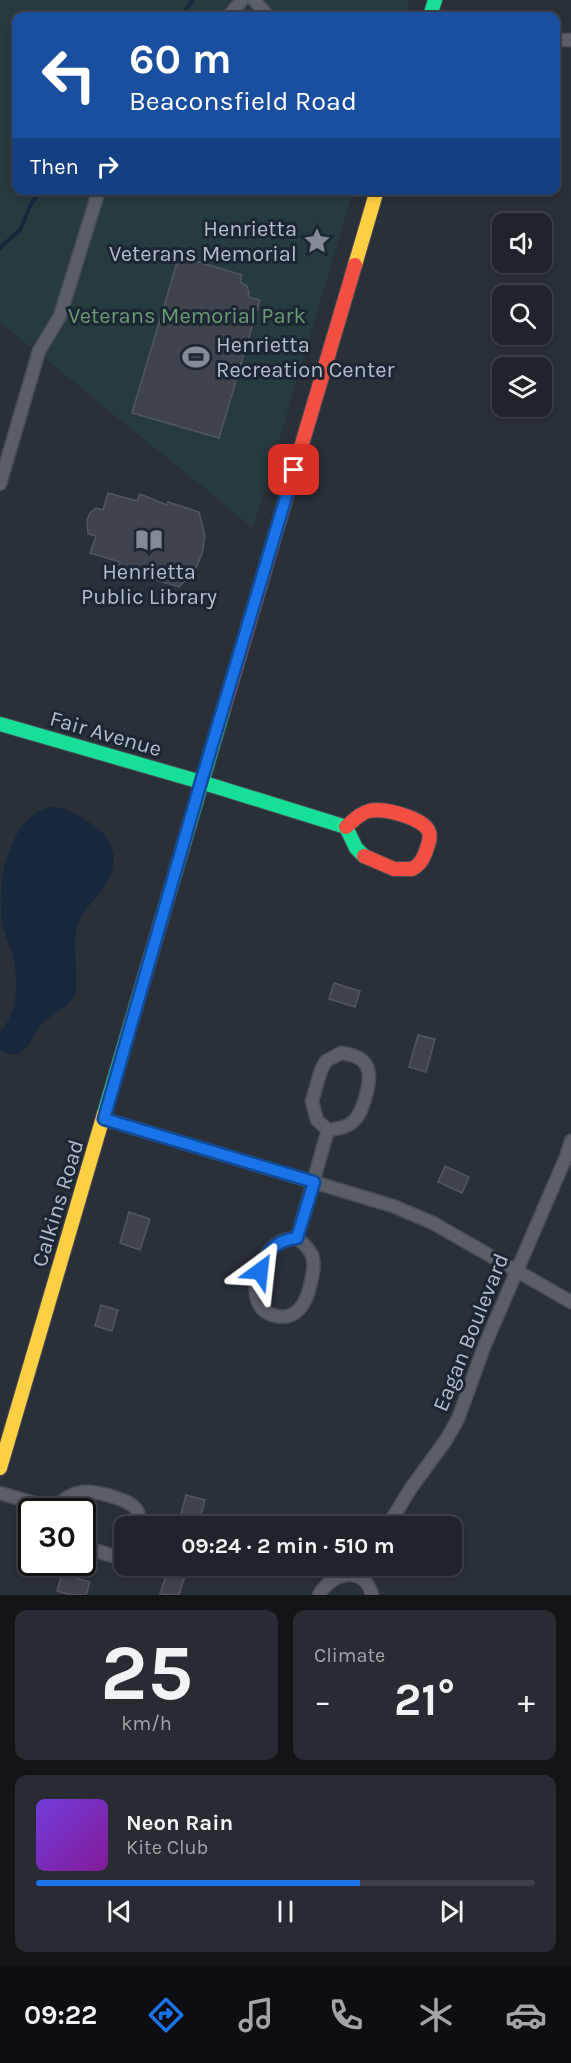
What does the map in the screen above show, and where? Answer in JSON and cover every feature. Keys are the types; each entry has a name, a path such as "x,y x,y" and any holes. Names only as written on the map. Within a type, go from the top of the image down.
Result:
{"main road":[{"name":"Calkins Road","path":"0,1468 376,195"},
{"name":"Fair Avenue","path":"0,724 346,827"},
{"path":"379,810 420,820 427,827 430,835 423,862 408,871 397,871 364,859 355,851 346,827 369,811 379,810"}],"street":[{"path":"232,12 242,0"},
{"path":"254,0 264,12"},
{"path":"0,484 39,351 60,316 97,195"},
{"path":"341,1053 359,1057 366,1064 370,1080 363,1109 350,1124 340,1129 328,1130 317,1120 312,1101 321,1070 326,1061 341,1053"},
{"path":"104,1119 393,1206 423,1219 571,1302"},
{"path":"297,1238 328,1130"},
{"name":"Eagan Boulevard","path":"394,1516 458,1419 484,1347 571,1141"},
{"path":"297,1238 307,1246 314,1263 307,1298 297,1313 289,1316 272,1315 258,1304 256,1295 256,1286 265,1256 275,1245 286,1239 297,1238"},
{"path":"67,1498 92,1491 127,1502 136,1509 138,1516"},
{"path":"0,1493 18,1499"},
{"path":"96,1551 114,1556"},
{"path":"319,1595 331,1580 345,1576"},
{"path":"364,1576 372,1595"}],"green space":[{"name":"Veterans Memorial Park","path":"0,0 410,0 406,12 12,12 12,195 352,195 253,528 0,322"}],"water":[{"path":"50,807 72,812 100,830 113,852 113,870 104,887 86,910 76,931 76,994 41,1025 22,1052 11,1054 0,1050 0,1032 14,1006 16,996 13,957 1,917 2,877 6,858 20,829 33,815"}],"building":[{"name":"Henrietta Recreation Center","path":"179,256 242,275 240,282 247,286 248,297 260,300 219,438 132,413"},
{"name":"Henrietta Public Library","path":"108,493 137,501 140,494 167,505 168,502 199,512 205,536 202,554 195,570 179,587 118,569 120,562 90,553 96,536 88,534 87,520 96,508 103,510"},
{"path":"334,983 360,991 355,1007 329,999"},
{"path":"418,1035 435,1039 426,1072 409,1067"},
{"path":"445,1166 469,1177 462,1193 438,1182"},
{"path":"129,1212 150,1219 140,1250 120,1243"},
{"path":"101,1305 118,1310 112,1331 95,1326"},
{"path":"186,1495 205,1500 201,1516 181,1516"},
{"path":"61,1576 90,1582 86,1595 70,1595 57,1591"},
{"path":"166,1576 185,1576 179,1595 160,1594"}],"waterway":[{"path":"184,12 193,0"},
{"path":"0,248 20,230 31,204 38,195"}],"traffic: fast":[{"path":"431,12 435,0"},
{"path":"104,1114 223,711"},
{"path":"0,724 346,827 356,848 364,856"}],"traffic: slow":[{"path":"355,265 376,195"},
{"path":"0,1468 104,1114"}],"traffic: jam":[{"path":"223,711 355,265"},
{"path":"346,827 366,812 375,810 412,818 426,827 429,832 430,837 424,857 412,869 394,869 364,856"}],"place":[{"name":"Henrietta Veterans Memorial","path":"317,241"},
{"name":"Henrietta Recreation Center","path":"196,357"},
{"name":"Henrietta Public Library","path":"149,540"}],"route":[{"path":"260,1271 265,1256 275,1245 286,1239 297,1238 314,1182 104,1119 294,470"}]}
